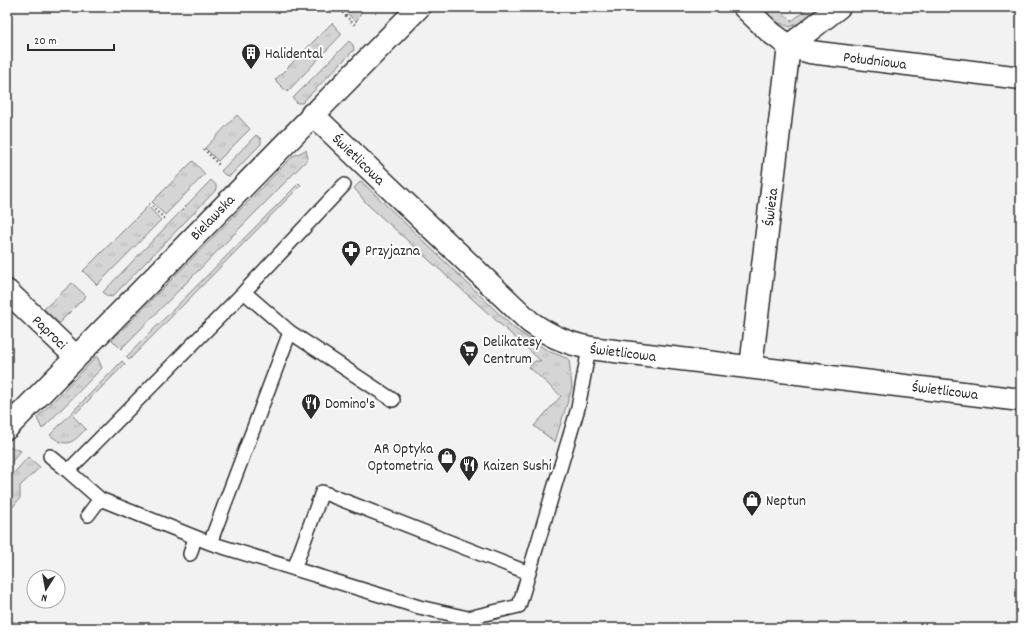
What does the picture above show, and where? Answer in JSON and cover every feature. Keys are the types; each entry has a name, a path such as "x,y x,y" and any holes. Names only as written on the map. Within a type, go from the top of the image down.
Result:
{"street":[{"name":"Bielawska","path":"7,428 75,356 419,7"},
{"name":"Południowa","path":"744,7 770,32 789,46 810,52 1021,78"},
{"path":"789,46 839,7"},
{"name":"Świeża","path":"750,367 789,46"},
{"name":"Świetlicowa","path":"312,114 530,322 545,333 562,341 589,348 1021,400"},
{"name":"Paproci","path":"7,291 75,356"}],"lane":[{"path":"68,471 244,292 344,185"},
{"path":"244,292 290,332 393,400"},
{"path":"210,543 290,332"},
{"path":"50,456 100,499 195,538 419,607 468,618 519,606 578,408 589,348"},
{"path":"294,568 322,492 529,573"},
{"path":"88,515 100,499"},
{"path":"190,554 195,538"}],"path":[{"path":"337,7 356,26"},
{"path":"204,149 220,166"},
{"path":"150,204 166,220"}],"green space":[{"path":"347,7 364,7 356,22 344,10"},
{"path":"759,7 777,7 792,21 809,7 820,7 801,22 790,27 777,22"},
{"path":"332,23 342,34 287,92 275,80"},
{"path":"349,41 353,45 354,50 302,103 297,103 293,98"},
{"path":"237,115 250,129 218,161 205,148"},
{"path":"256,135 261,139 261,144 230,176 225,175 221,171"},
{"path":"306,150 308,159 121,349 112,340 293,156"},
{"path":"193,161 205,174 165,215 152,202"},
{"path":"211,180 216,185 216,190 112,297 107,296 103,292"},
{"path":"361,181 515,329 548,351 569,359 572,388 555,442 534,426 561,396 529,367 535,361 541,361 367,204 354,188"},
{"path":"299,183 301,185 129,360 126,357"},
{"path":"148,206 161,220 97,285 83,271"},
{"path":"72,283 86,296 59,323 44,309"},
{"path":"97,356 102,368 42,429 37,418"},
{"path":"122,361 125,364 73,416 86,429 73,441 65,443 50,435"},
{"path":"11,447 21,451 7,467 7,451"},
{"path":"28,457 40,467 20,486 20,498 7,514 7,481"},
{"path":"7,621 54,628 7,628"}],"place":[{"name":"Halidental","path":"251,70"},
{"name":"Przyjazna","path":"351,267"},
{"name":"Delikatesy Centrum","path":"469,367"},
{"name":"Domino's","path":"311,420"},
{"name":"AR Optyka Optometria","path":"447,474"},
{"name":"Kaizen Sushi","path":"469,482"},
{"name":"Neptun","path":"752,517"}]}
